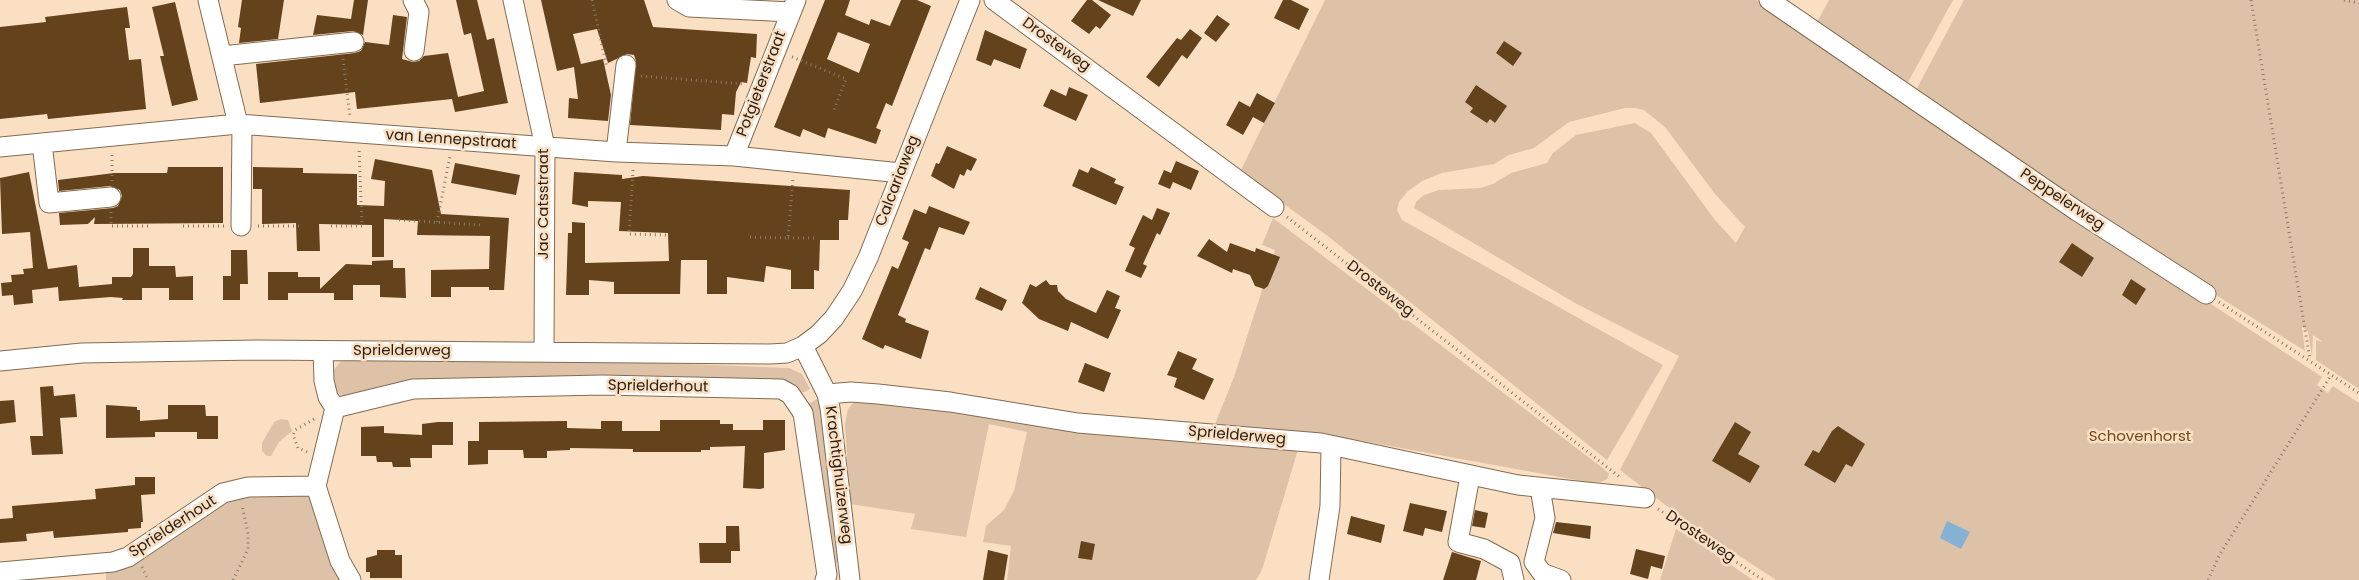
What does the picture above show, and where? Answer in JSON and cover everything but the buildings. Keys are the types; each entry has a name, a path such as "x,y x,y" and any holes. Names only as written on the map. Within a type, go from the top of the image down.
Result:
{"street":[{"path":"208,0 240,124 241,226"},
{"path":"414,0 419,12 414,51"},
{"name":"Jac Catsstraat","path":"514,0 545,147 544,351"},
{"name":"Potgieterstraat","path":"678,0 689,7 793,6 734,156"},
{"name":"Calcariaweg","path":"803,346 834,318 852,291 868,258 970,0"},
{"name":"Drosteweg","path":"994,0 1274,207"},
{"name":"Peppelerweg","path":"1768,0 2078,211 2206,294"},
{"path":"222,56 348,42"},
{"path":"625,70 625,153"},
{"name":"van Lennepstraat","path":"0,147 240,124 625,153 734,156 901,173"},
{"path":"42,143 49,203 112,197"},
{"name":"Sprielderweg","path":"0,361 82,353 256,350 770,354 787,353 803,346"},
{"name":"Krachtighuizerweg","path":"803,346 827,394 835,438 850,576"},
{"path":"323,351 324,381 334,412 316,486 340,560 351,580"},
{"name":"Sprielderhout","path":"334,412 413,389 603,385 781,389 790,394 803,413 826,578"},
{"name":"Sprielderweg","path":"827,394 851,392 887,395 950,402 1078,423 1331,446 1470,476 1540,488 1645,498"},
{"path":"1319,580 1330,506 1331,446"},
{"path":"1470,476 1458,542 1484,549 1510,563 1514,580"},
{"name":"Sprielderhout","path":"0,572 113,562 128,558 223,493 248,487 316,486"},
{"path":"1540,488 1545,518 1535,555 1533,574 1542,573 1561,580"},
{"path":"826,578 850,576"}],"path":[{"path":"592,0 608,74 625,70 762,85"},
{"path":"2251,0 2310,360"},
{"path":"2344,0 2359,3"},
{"path":"331,226 362,226 348,42"},
{"path":"776,50 846,79 834,110"},
{"path":"437,222 453,140"},
{"path":"625,153 628,234 666,235"},
{"path":"788,238 794,162"},
{"name":"Drosteweg","path":"1274,207 1623,480"},
{"path":"399,220 481,225"},
{"path":"183,226 300,226"},
{"path":"750,236 814,238"},
{"path":"2206,294 2359,393"},
{"path":"2208,580 2220,554 2330,375"},
{"path":"322,456 302,451 298,448 294,435 295,430 306,425 311,419 334,412"},
{"path":"233,580 248,549 248,534 239,489"},
{"name":"Drosteweg","path":"1645,498 1680,525 1763,580"}],"green space":[{"name":"Schovenhorst","path":"1325,0 1756,0 2132,258 2135,254 2322,377 2317,385 2328,393 2333,386 2359,403 2359,580 1776,580 1685,520 1620,470 1679,356 1575,303 1414,208 1416,202 1424,195 1439,190 1480,188 1493,184 1511,173 1547,163 1553,153 1576,135 1635,123 1651,133 1715,220 1736,243 1745,227 1715,194 1665,127 1644,110 1635,108 1625,108 1569,122 1534,148 1509,155 1494,164 1442,173 1422,181 1408,191 1399,202 1397,210 1402,220 1663,365 1607,460 1329,237 1240,172"},
{"path":"1829,0 1953,0 1907,84 1817,22"},
{"path":"1964,0 2359,0 2359,389 2316,360 2316,340 2323,342 2313,335 2312,357 2308,331 2302,327 2305,351 2208,290 1915,92"},
{"path":"1273,218 1604,469 1609,474 1607,479 1601,482 1587,482 1335,436 1215,424 1234,377 1275,250 1262,245"},
{"path":"662,359 662,363 789,368 802,374 810,389 805,392 344,397 334,389 331,373 342,360"},
{"path":"817,399 820,400 838,551 838,562 829,566 807,405"},
{"path":"855,401 1299,446 1262,570 1256,580 1007,580 1011,546 983,542 986,526 1004,510 1014,491 1027,432 989,424 966,537 911,529 915,514 850,504 845,424 848,409"},
{"path":"281,419 288,420 292,431 279,442 271,456 267,456 262,451 262,443 274,422"},
{"path":"275,491 307,495 314,502 344,580 106,580 106,571 235,497"},
{"path":"1676,529 1691,538 1753,580 1660,580"}],"water":[{"path":"1947,521 1970,532 1961,549 1940,538"}]}
